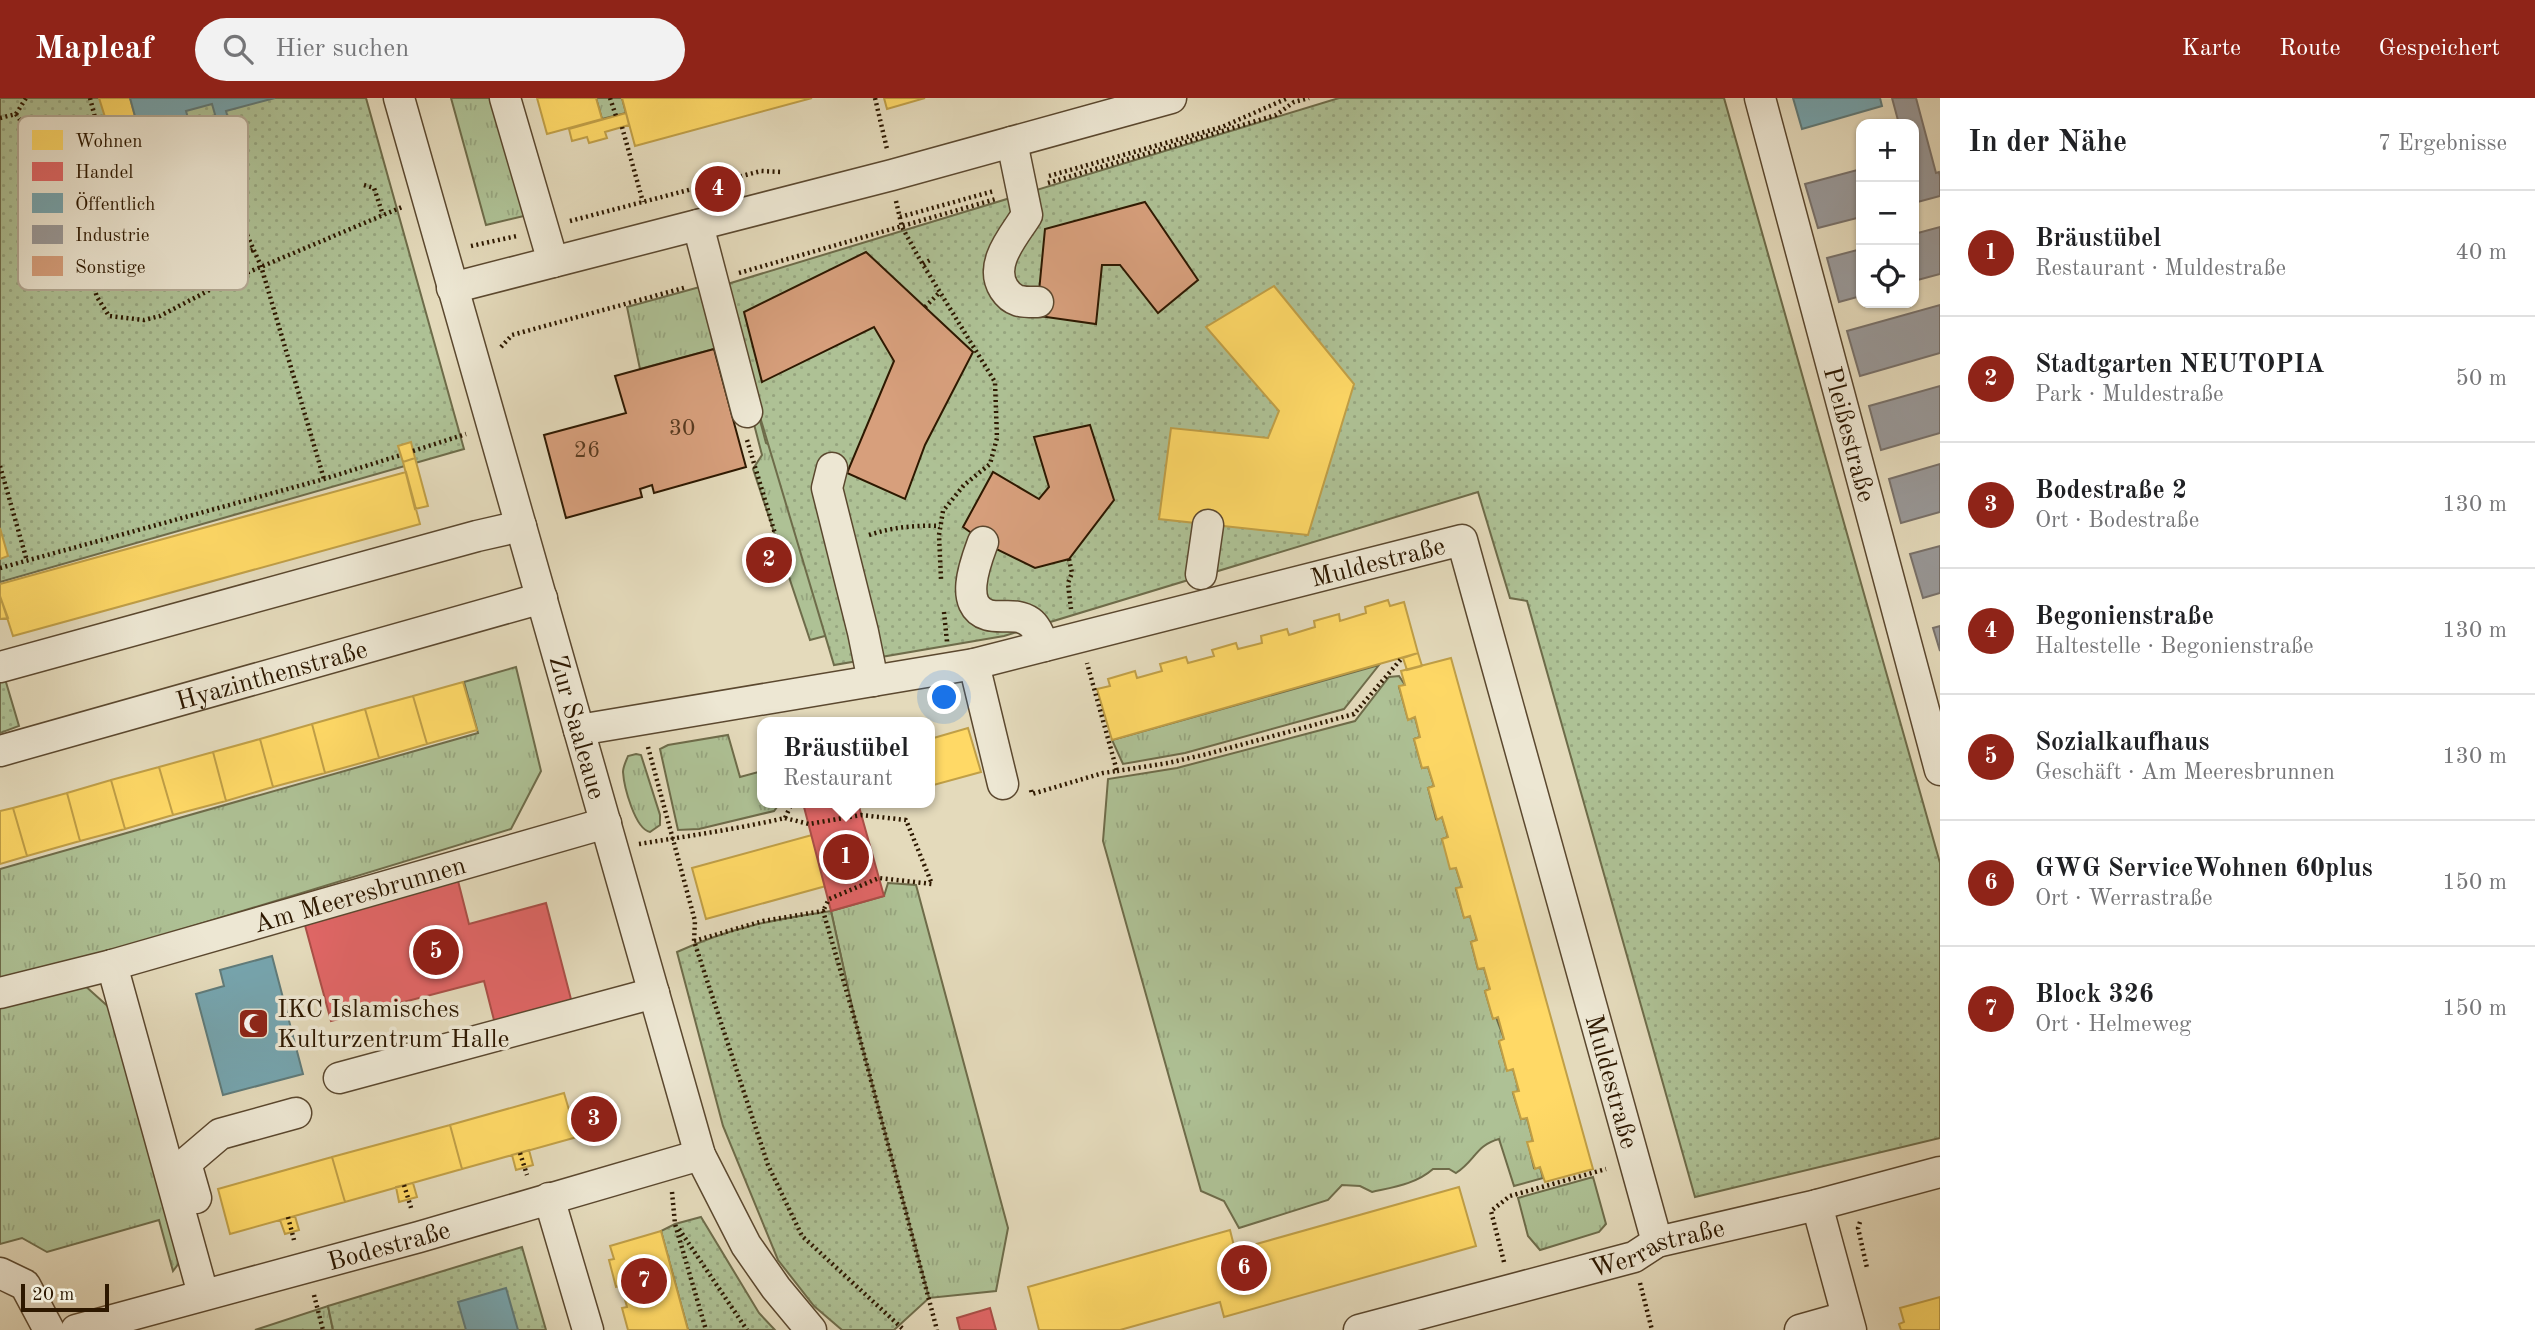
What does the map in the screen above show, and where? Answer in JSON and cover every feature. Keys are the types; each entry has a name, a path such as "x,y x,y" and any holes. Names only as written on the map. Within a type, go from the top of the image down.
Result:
{"street":[{"name":"Zur Saaleaue","path":"399,98 700,1155 746,1245 776,1288 811,1330"},
{"path":"506,98 553,262"},
{"path":"452,288 1171,98"},
{"name":"Pleißestraße","path":"1760,98 1940,770"},
{"path":"1012,142 1027,215 1004,251 998,270 1002,286 1012,299 1038,302"},
{"path":"698,225 747,412"},
{"path":"832,468 827,488 873,681"},
{"path":"1201,574 1208,525"},
{"path":"0,667 521,526"},
{"name":"Muldestraße","path":"579,730 974,664 1044,646 1079,655 1462,540 1657,1242"},
{"path":"983,542 974,569 971,600 977,609 989,615 1013,615 1032,623 1044,646"},
{"name":"Hyazinthenstraße","path":"0,751 542,598"},
{"path":"974,664 1016,783"},
{"name":"Am Meeresbrunnen","path":"0,993 112,965 606,824"},
{"path":"112,965 212,1292"},
{"path":"339,1078 654,993"},
{"path":"212,1292 186,1163 220,1134 296,1113"},
{"name":"Bodestraße","path":"76,1330 419,1237 700,1155"},
{"name":"Werrastraße","path":"1370,1329 1634,1257 1657,1242 1816,1205 1940,1172"},
{"path":"549,1198 588,1330"},
{"path":"1800,1330 1848,1324 1816,1205"},
{"path":"0,1273 25,1285 49,1330"}],"path":[{"path":"0,118 16,114 26,98"},
{"path":"90,98 95,116"},
{"path":"610,98 617,116"},
{"path":"875,98 888,156"},
{"path":"900,217 1222,127 1288,98"},
{"path":"622,127 652,237"},
{"path":"364,185 374,188 383,215"},
{"path":"895,197 902,227 995,382 997,439 990,464 964,485 943,511 940,526 942,591"},
{"path":"248,272 409,204"},
{"path":"248,239 261,266 324,479"},
{"path":"248,251 253,250"},
{"path":"923,264 932,258"},
{"path":"495,354 512,335 712,280"},
{"path":"95,290 109,316 144,320 160,316 213,290"},
{"path":"925,307 940,292"},
{"path":"747,412 739,415 782,557"},
{"path":"413,451 474,432"},
{"path":"0,568 324,479 401,455"},
{"path":"0,466 27,561"},
{"path":"842,544 886,529 940,526"},
{"path":"1069,559 1072,573 1068,583 1069,597 1079,655 1117,771"},
{"path":"943,603 948,651"},
{"path":"1079,655 1097,660"},
{"path":"1016,783 1032,794 1103,773 1207,754 1354,715 1402,658"},
{"path":"646,741 695,921 694,942 768,1165 802,1236 904,1330"},
{"path":"785,818 790,808"},
{"path":"636,833 639,844 739,829 785,818 809,824 861,815 906,820 932,884 879,878 828,899 822,911 855,1020 937,1330"},
{"path":"694,942 763,921 822,911"},
{"path":"520,1153 525,1167"},
{"path":"670,1164 675,1224 706,1330"},
{"path":"1504,1263 1491,1211 1510,1196 1608,1168"},
{"path":"404,1185 408,1200"},
{"path":"288,1217 292,1232"},
{"path":"1867,1217 1860,1221 1858,1228 1870,1279"},
{"path":"675,1224 747,1330"}],"green space":[{"path":"0,98 366,98 464,449 0,582"},
{"path":"451,98 494,98 528,215 486,225"},
{"path":"596,98 622,98 626,113 602,119"},
{"path":"1339,98 1724,98 1940,863 1940,1138 1695,1197 1527,601 1510,598 1478,492 1004,636 834,665 721,286"},
{"path":"723,280 766,443 803,462 836,633 810,640 753,469 762,455 717,281"},
{"path":"707,285 739,404 730,407 714,349 640,369 627,307"},
{"path":"0,662 19,726 0,733"},
{"path":"1379,665 1344,709 1185,753 1123,764 1112,740"},
{"path":"516,667 541,771 511,829 0,985 0,869 478,733 464,682"},
{"path":"1399,676 1405,685 1399,687 1408,719 1415,717 1420,737 1414,739 1422,768 1428,767 1434,786 1428,788 1436,819 1442,817 1448,837 1442,839 1462,887 1456,889 1464,917 1470,916 1477,940 1471,942 1478,969 1484,968 1490,989 1485,991 1493,1018 1496,1017 1504,1039 1499,1042 1507,1070 1513,1069 1519,1091 1513,1093 1521,1119 1527,1118 1533,1141 1528,1143 1534,1168 1540,1167 1543,1178 1514,1186 1499,1139 1485,1145 1456,1173 1449,1169 1433,1169 1412,1182 1372,1192 1360,1186 1342,1185 1328,1200 1239,1228 1224,1201 1201,1191 1103,841 1108,779 1177,768 1355,721 1389,677"},
{"path":"728,735 740,777 757,772 757,808 776,808 774,811 699,829 678,830 660,749 668,745"},
{"path":"641,755 660,815 660,825 650,832 635,816 624,779 623,770 628,756"},
{"path":"888,883 916,885 1008,1228 996,1291 929,1298 855,1020 831,911 884,896"},
{"path":"831,911 855,1020 929,1298 894,1330 842,1330 814,1306 778,1260 723,1126 677,952 716,936 752,926"},
{"path":"83,984 112,1010 182,1259 173,1271 159,1220 47,1252 22,1238 0,1244 0,1006"},
{"path":"1593,1177 1606,1224 1599,1232 1540,1250 1528,1236 1518,1198"},
{"path":"701,1217 759,1313 775,1330 688,1330 661,1231"},
{"path":"522,1247 546,1330 333,1330 328,1306"},
{"path":"328,1306 333,1330 255,1330"}],"building: Wohnen":[{"path":"99,98 130,98 135,116 105,116"},
{"path":"537,98 596,98 602,119 547,134"},
{"path":"622,98 812,98 635,146"},
{"path":"884,98 925,98 887,109"},
{"path":"626,113 629,125 605,132 607,138 589,143 587,137 572,141 569,129"},
{"path":"1274,286 1354,384 1308,535 1159,519 1171,428 1268,438 1279,411 1206,327"},
{"path":"411,442 415,458 403,462 398,446"},
{"path":"415,458 428,506 415,509 403,462"},
{"path":"406,472 420,524 13,636 0,596 0,584"},
{"path":"0,528 8,556 0,559"},
{"path":"0,596 8,618 0,619"},
{"path":"1388,600 1390,606 1404,602 1418,653 1112,740 1097,689 1110,686 1108,679 1135,671 1137,678 1162,671 1160,664 1186,657 1188,663 1214,656 1212,650 1236,643 1238,649 1262,643 1261,636 1287,629 1289,635 1315,627 1314,621 1339,614 1340,621 1366,613 1365,607"},
{"path":"1418,653 1422,666 1407,670 1403,658"},
{"path":"1451,658 1593,1169 1545,1182 1540,1167 1535,1169 1527,1142 1533,1141 1527,1118 1521,1119 1513,1092 1519,1091 1513,1069 1507,1071 1499,1041 1504,1039 1498,1017 1493,1019 1485,991 1490,989 1484,968 1478,969 1471,942 1477,940 1470,916 1464,918 1456,888 1462,887 1456,868 1450,869 1442,839 1448,837 1442,817 1437,820 1428,788 1434,786 1428,767 1422,768 1414,739 1420,737 1415,717 1408,720 1399,686 1405,685 1401,671"},
{"path":"463,682 477,730 427,744 413,696"},
{"path":"413,696 427,744 379,758 365,709"},
{"path":"365,709 379,758 325,773 312,724"},
{"path":"312,724 325,773 273,787 260,739"},
{"path":"968,728 981,772 935,785 935,738"},
{"path":"260,739 273,787 226,801 213,752"},
{"path":"213,752 226,801 173,815 159,767"},
{"path":"159,767 173,815 125,829 111,780"},
{"path":"111,780 125,829 80,841 67,793"},
{"path":"67,793 80,841 27,856 13,808"},
{"path":"13,808 27,856 0,864 0,811"},
{"path":"812,835 826,886 706,919 692,868"},
{"path":"564,1093 577,1137 462,1169 450,1125"},
{"path":"598,1104 605,1130 590,1134 583,1108"},
{"path":"450,1125 462,1169 345,1202 332,1157"},
{"path":"529,1150 533,1165 516,1170 512,1155"},
{"path":"332,1157 345,1202 230,1234 218,1189"},
{"path":"413,1183 417,1197 399,1202 396,1187"},
{"path":"1459,1187 1476,1246 1224,1317 1220,1302 1120,1330 1039,1330 1028,1287 1230,1230 1235,1250"},
{"path":"295,1216 299,1230 285,1234 280,1220"},
{"path":"661,1231 688,1330 628,1330 622,1308 627,1307 621,1285 616,1287 609,1260 614,1259 610,1246"},
{"path":"1940,1297 1940,1330 1901,1330 1899,1324 1904,1322 1900,1308"}],"building: Handel":[{"path":"804,808 859,808 884,896 831,911"},
{"path":"457,877 469,924 546,903 572,1003 495,1024 484,981 331,1021 303,918"},
{"path":"990,1308 996,1330 960,1330 957,1318"}],"building: Öffentlich":[{"path":"130,98 275,98 226,111 227,116 215,116 212,104 186,111 187,116 135,116"},
{"path":"1793,98 1880,98 1882,106 1802,129"},
{"path":"272,956 303,1074 223,1095 196,994 224,986 220,970"},
{"path":"506,1288 518,1330 466,1330 458,1302"}],"building: Industrie":[{"path":"1892,98 1916,98 1936,173 1939,172 1940,176 1940,196 1919,202 1919,119 1898,119"},
{"path":"1856,170 1856,218 1818,228 1805,184"},
{"path":"1940,227 1940,274 1919,280 1919,245 1919,233"},
{"path":"1856,250 1856,297 1839,302 1827,258"},
{"path":"1940,305 1940,353 1860,376 1847,331"},
{"path":"1940,386 1940,433 1881,450 1869,406"},
{"path":"1940,464 1940,512 1901,523 1889,479"},
{"path":"1940,546 1940,593 1923,598 1910,554"},
{"path":"1940,626 1940,651 1933,628"}],"building: Sonstige":[{"path":"1145,202 1198,280 1158,313 1120,265 1102,265 1096,324 1032,315 1038,302 1045,229"},
{"path":"866,252 973,352 925,445 905,499 847,473 894,361 874,327 762,382 744,312"},
{"path":"714,349 746,467 654,493 652,485 640,489 642,497 566,518 544,435 626,413 615,376"},
{"path":"1090,425 1114,500 1069,559 1035,568 990,546 963,527 993,472 1039,499 1049,487 1034,437"}],"place":[{"name":"Begonienstraße","path":"718,189"},
{"name":"Stadtgarten NEUTOPIA","path":"769,560"},
{"name":"Bräustübel","path":"846,857"},
{"name":"Sozialkaufhaus","path":"436,952"},
{"name":"IKC Islamisches Kulturzentrum Halle","path":"254,1023"},
{"name":"Bodestraße 2","path":"594,1119"},
{"name":"GWG ServiceWohnen 60plus","path":"1244,1268"},
{"name":"Block 326","path":"644,1281"}]}
